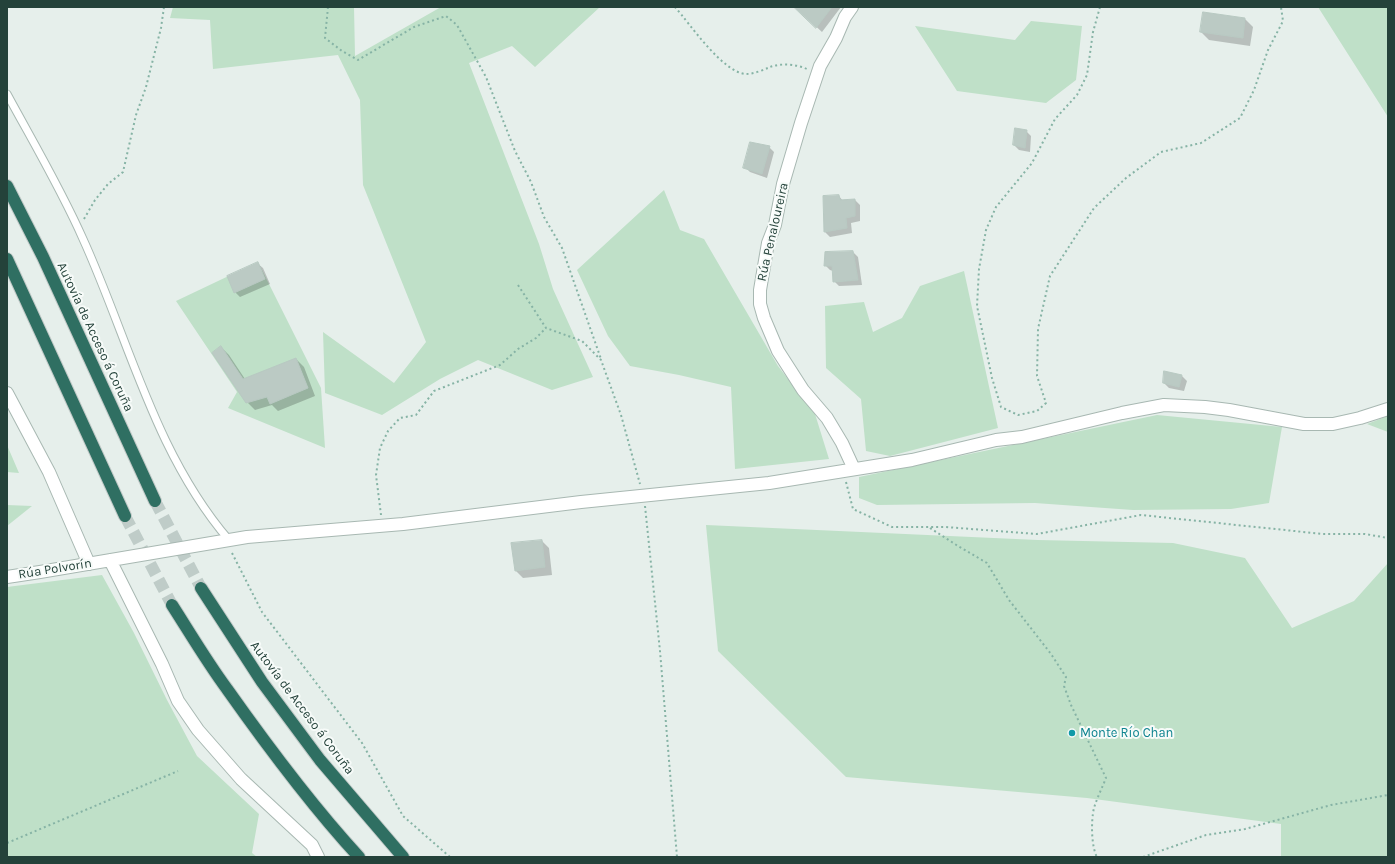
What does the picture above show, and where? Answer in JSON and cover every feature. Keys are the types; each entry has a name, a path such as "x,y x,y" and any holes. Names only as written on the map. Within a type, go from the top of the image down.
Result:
{"highway":[{"name":"Autovía de Acceso á Coruña","path":"7,186 43,258 155,501"},
{"path":"7,259 125,516"},
{"name":"Autovía de Acceso á Coruña","path":"201,588 262,682 320,760 403,857"},
{"path":"172,605 226,688 287,771 337,833 359,857"}],"street":[{"name":"Rúa Penaloureira","path":"849,470 842,443 827,418 804,390 778,351 764,318 760,304 760,290 768,243 775,225 791,153 820,66 836,38 845,17 852,7"},
{"path":"7,393 49,472 89,564"},
{"name":"Rúa Polvorín","path":"7,577 247,537 281,533 382,526 581,502 769,483 912,460 996,440 1022,437 1164,405 1229,410 1304,424 1333,424 1360,418 1388,409"},
{"path":"106,561 162,664 178,701 198,730 241,779 312,845 318,857"}],"lane":[{"path":"7,94 59,189 84,239 158,425 174,458 214,522 229,540"}],"path":[{"path":"84,239 84,219 108,184 122,172 136,115 146,87 161,28 164,7"},
{"path":"328,7 325,38 342,52 358,60 414,27 446,16 457,25 486,77 515,151 531,182 544,217 562,248 602,360"},
{"path":"675,7 711,50 734,70 746,74 773,66 800,66 812,71 817,76"},
{"path":"1100,7 1093,32 1087,75 1077,95 1055,119 1032,163 996,206 986,230 979,269 977,306 992,378 1001,407 1018,415 1037,411 1046,403 1038,376 1038,329 1050,276 1094,208 1126,178 1161,152 1201,143 1240,118 1254,90 1268,50 1283,21 1281,7"},
{"path":"1247,7 1263,7"},
{"path":"518,285 546,328 582,341 601,360 621,415 644,496 660,651 677,857"},
{"path":"382,526 376,475 380,448 388,432 400,418 416,415 434,391 500,365 518,349 536,338 546,328"},
{"path":"849,470 853,510 892,527 945,527 1037,534 1141,515 1323,534 1365,534 1388,538"},
{"path":"929,527 958,546 987,562 1009,600 1051,654 1066,677 1064,686 1071,705 1106,778 1094,809 1092,835 1094,851 1097,857"},
{"path":"232,553 262,612 362,743 403,816 450,857"},
{"path":"7,843 178,771"},
{"path":"1143,857 1206,835 1245,829 1331,805 1388,795"}],"green space":[{"path":"173,7 354,7 355,56 441,7 600,7 535,67 512,46 469,63 539,244 553,289 593,377 552,390 478,360 440,379 382,415 325,393 323,332 394,383 426,342 363,185 360,100 338,55 213,69 210,20 170,18"},
{"path":"1318,7 1388,7 1388,117"},
{"path":"1031,21 1082,26 1076,80 1046,103 957,91 915,26 1015,40"},
{"path":"664,190 680,230 704,239 778,366 815,414 829,459 735,469 731,387 630,366 608,336 577,270"},
{"path":"258,262 321,388 325,448 228,408 237,392 176,301"},
{"path":"964,271 998,428 890,456 866,451 861,399 826,368 825,306 864,302 873,332 902,318 920,286"},
{"path":"1157,415 1282,427 1269,503 1231,509 1133,510 1035,503 877,505 859,498 859,477"},
{"path":"1388,416 1388,432 1367,424"},
{"path":"7,445 19,473 7,472"},
{"path":"7,505 32,506 7,526"},
{"path":"706,525 1038,540 1173,543 1245,558 1292,628 1354,601 1388,563 1388,857 1281,857 1281,824 1087,798 846,777 718,651"},
{"path":"102,575 134,633 197,756 259,814 252,853 257,857 7,857 7,587"}],"building":[{"path":"794,7 832,7 816,28"},
{"path":"1203,12 1245,18 1243,38 1200,32"},
{"path":"1015,128 1027,130 1025,148 1013,145"},
{"path":"750,142 770,146 762,174 743,168"},
{"path":"839,195 840,200 855,199 855,216 846,218 847,228 824,232 823,196"},
{"path":"853,251 858,280 833,282 832,266 824,266 825,252"},
{"path":"258,262 265,279 234,293 227,276"},
{"path":"221,346 243,379 296,358 308,388 270,404 267,397 246,403 212,353"},
{"path":"1164,371 1182,375 1179,387 1163,383"},
{"path":"542,540 545,567 515,571 511,543"}],"tunnel":[{"path":"155,501 201,588"},
{"path":"125,516 172,605"}],"place":[{"name":"Monte Río Chan","path":"1072,733"}]}
